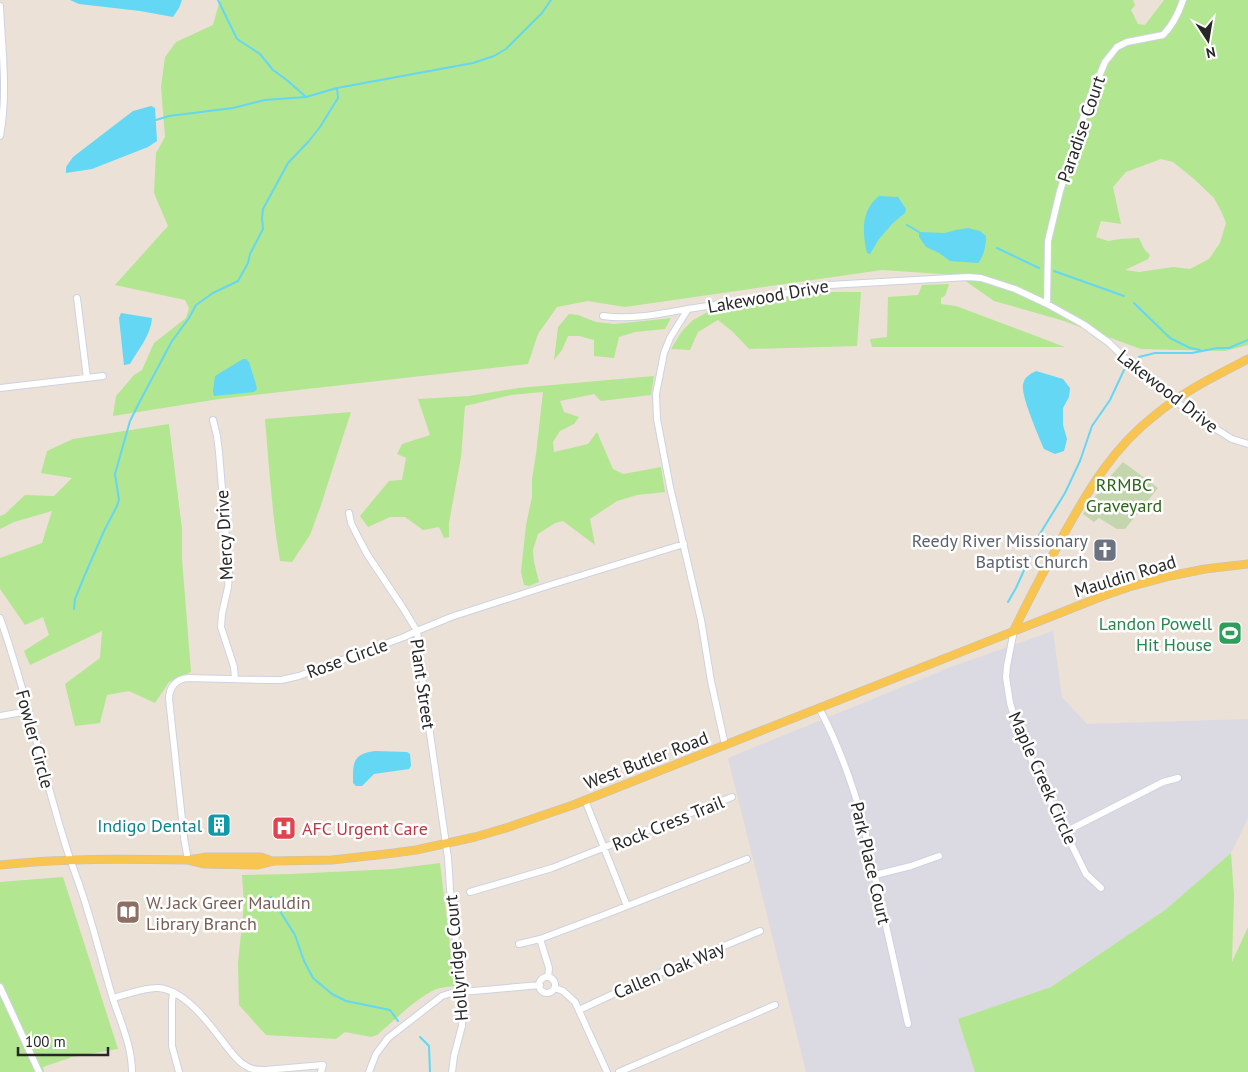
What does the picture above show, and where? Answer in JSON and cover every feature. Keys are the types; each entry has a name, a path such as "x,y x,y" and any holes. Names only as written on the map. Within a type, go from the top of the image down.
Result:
{"main road":[{"path":"1014,630 1052,554 1083,500 1114,455 1154,415 1195,386 1248,359"},
{"name":"Mauldin Road","path":"1014,630 1148,581 1205,569 1248,564"},
{"name":"West Butler Road","path":"0,866 29,862 70,860 188,860 205,864 258,865 274,861 358,858 416,850 475,837 545,816 1014,630"}],"street":[{"name":"Paradise Court","path":"1047,304 1048,241 1060,191 1088,104 1105,62 1117,47 1126,42 1163,35 1180,11 1183,0"},
{"path":"0,6 5,99 0,136"},
{"name":"Lakewood Drive","path":"725,746 711,682 701,620 657,419 658,380 664,353 670,338 688,309 829,285 968,277 981,278 1015,289 1047,304 1092,331 1108,342 1144,376 1192,414 1219,432 1248,444"},
{"path":"77,298 87,378"},
{"path":"603,316 630,318 688,309"},
{"path":"0,388 103,376"},
{"name":"Mercy Drive","path":"213,420 218,452 229,574 222,614 222,627 234,668 235,679"},
{"name":"Plant Street","path":"349,513 356,535 416,631 446,843"},
{"name":"Rose Circle","path":"188,860 169,695 174,684 184,678 269,680 291,678 386,644 451,617 684,544"},
{"name":"Fowler Circle","path":"0,618 28,711 51,798 89,914 130,1053 132,1072"},
{"name":"Maple Creek Circle","path":"1014,630 1006,671 1006,686 1010,703 1027,751 1065,832 1086,874 1101,888"},
{"name":"Park Place Court","path":"819,708 833,736 855,791 908,1024"},
{"path":"0,716 28,711"},
{"path":"1065,832 1156,785 1178,778"},
{"name":"Rock Cress Trail","path":"470,892 552,868 732,797"},
{"path":"585,800 627,906"},
{"name":"Hollyridge Court","path":"446,843 463,1006 462,1026 452,1072"},
{"path":"875,875 940,856"},
{"path":"519,944 540,939 747,859"},
{"name":"Callen Oak Way","path":"579,1010 652,976 760,931"},
{"path":"540,939 549,968 548,977"},
{"path":"548,977 542,980 540,985 542,991 547,993 555,988"},
{"path":"548,977 555,982 555,988"},
{"path":"369,1072 376,1054 388,1038 442,996 451,993 540,985"},
{"path":"0,987 38,1072"},
{"path":"113,998 155,988 166,989 188,1001 242,1064 256,1071 322,1068"},
{"path":"555,988 563,991 575,1002 607,1072"},
{"path":"173,992 172,1046 179,1072"},
{"path":"619,1072 775,1005"}],"shaded area":[{"path":"1053,631 1062,697 1087,724 1248,719 1248,818 1231,853 1165,910 1051,987 958,1019 975,1072 806,1072 728,758 951,667"}],"green space":[{"path":"220,0 1133,0 1135,5 1131,10 1138,24 1145,25 1164,0 1248,0 1248,345 1225,351 1141,349 1061,320 994,301 957,275 882,270 625,307 588,301 557,307 538,334 528,364 219,399 113,416 116,396 134,375 142,370 154,343 186,318 189,308 185,300 115,285 168,226 154,193 156,153 165,137 161,87 165,57 176,42 213,25","holes":["1161,159 1173,162 1214,198 1226,223 1220,243 1209,259 1190,269 1173,267 1139,272 1125,270 1148,259 1150,255 1144,249 1139,238 1108,241 1096,237 1101,221 1121,224 1113,187 1126,172"]},
{"path":"949,284 945,296 941,298 941,304 956,306 1065,347 872,347 870,339 887,337 888,297 918,295 922,285"},
{"path":"820,292 861,292 857,346 749,349 718,320 698,332 690,350 671,349 682,331 693,320 713,309"},
{"path":"569,314 578,315 596,322 615,324 671,318 665,329 635,332 619,337 614,358 594,356 594,340 579,336 568,336 562,350 554,360 558,327"},
{"path":"654,376 651,395 601,401 594,394 560,401 564,412 579,417 574,424 560,431 553,442 554,452 588,444 597,432 613,469 623,474 661,467 665,492 637,495 617,501 590,519 595,545 563,521 555,523 538,534 533,550 539,582 529,586 524,585 521,572 526,525 532,497 532,479 543,392 511,395 465,406 461,457 449,523 449,537 444,538 439,527 423,530 405,517 390,517 368,527 360,516 389,481 402,480 406,458 397,454 402,444 430,435 418,399 469,396 518,388"},
{"path":"351,412 310,535 292,562 280,561 265,419"},
{"path":"169,424 182,529 182,559 191,672 169,682 155,703 129,691 107,695 100,723 75,726 65,684 100,658 102,631 30,665 24,651 49,635 43,617 25,625 0,589 0,558 42,543 52,511 14,522 0,529 0,516 5,514 25,495 54,496 72,478 41,473 47,451 73,439"},
{"name":"RRMBC Graveyard","path":"1123,462 1158,488 1125,529 1117,529 1099,518 1094,522 1083,514 1107,480"},
{"path":"1231,853 1234,896 1232,962 1248,927 1248,1072 975,1072 958,1019 1051,987 1165,910"},
{"path":"440,863 455,986 443,987 425,995 377,1035 371,1037 345,1032 336,1039 266,1035 239,1005 238,963 244,905 242,875 393,869"},
{"path":"63,877 118,1049 72,1057 43,1067 44,1072 0,1072 0,882"}],"water":[{"path":"70,0 182,0 173,17 79,4"},
{"path":"151,106 155,108 157,141 148,147 92,169 66,173 66,167 73,157 133,111"},
{"path":"879,196 898,197 906,209 905,213 879,239 870,254 867,253 865,245 864,222 869,208"},
{"path":"968,228 980,231 986,236 984,251 978,263 950,261 926,247 919,237 919,232 945,233"},
{"path":"121,313 152,318 144,342 130,364 124,365 119,318"},
{"path":"243,359 249,362 257,389 254,392 214,396 215,376"},
{"path":"1036,371 1063,379 1070,388 1069,397 1063,408 1063,425 1067,439 1064,451 1055,454 1044,449 1031,417 1023,390 1025,380"},
{"path":"375,751 407,752 410,754 411,766 409,769 374,774 362,786 356,786 353,783 355,761 362,754"}],"waterway":[{"path":"218,0 237,39 260,54 273,70 306,97"},
{"path":"156,120 169,116 233,108 265,100 306,97 337,88 473,63 494,56 506,49 542,13 551,0"},
{"path":"74,609 75,599 84,577 119,500 115,474 130,421 139,403 172,341 196,305 213,293 238,281 263,229 263,209 288,163 320,127 338,98 337,88"},
{"path":"907,225 919,232"},
{"path":"997,248 1039,268"},
{"path":"1054,271 1124,296"},
{"path":"1134,303 1170,338 1190,348 1200,350"},
{"path":"1139,357 1155,353 1192,353 1217,348 1229,348 1248,340"},
{"path":"1038,537 1065,493 1080,461 1092,426 1110,400 1124,370"},
{"path":"1008,602 1030,557"},
{"path":"271,897 295,935 304,961 313,978 332,994 346,1001 390,1010 398,1021"},
{"path":"420,1037 429,1046 430,1072"}],"place":[{"name":"Reedy River Missionary Baptist Church","path":"1105,550"},
{"name":"Landon Powell Hit House","path":"1230,633"},
{"name":"Indigo Dental","path":"219,825"},
{"name":"AFC Urgent Care","path":"284,828"},
{"name":"W. Jack Greer Mauldin Library Branch","path":"128,912"}]}
